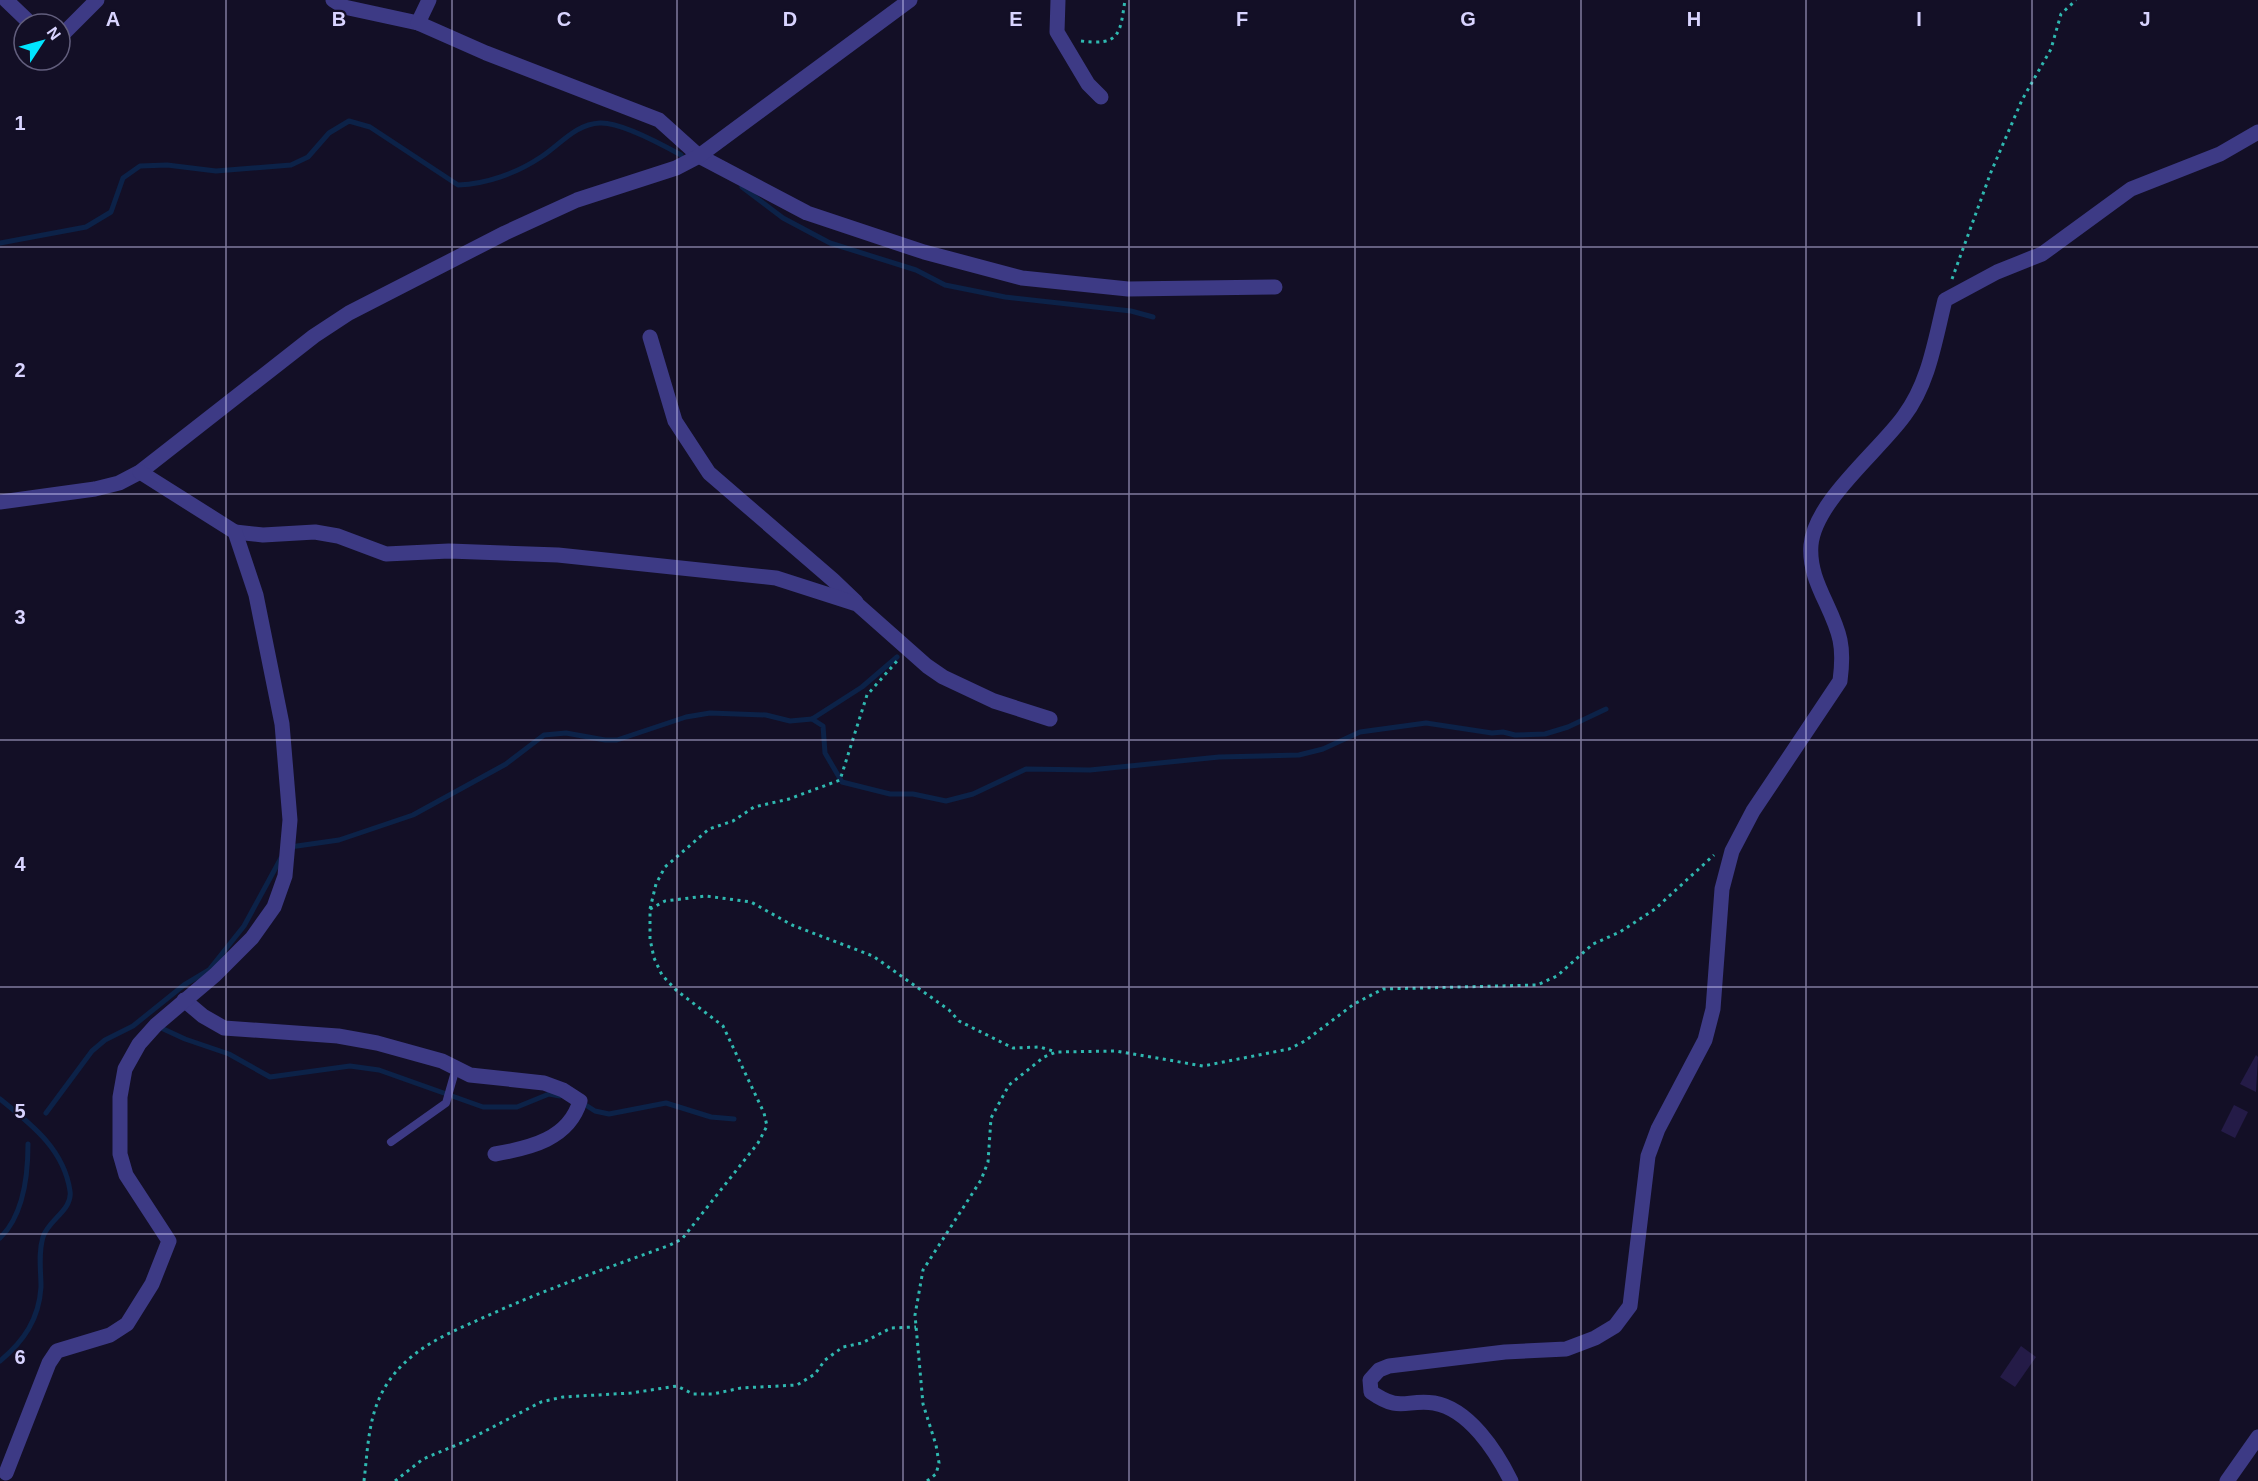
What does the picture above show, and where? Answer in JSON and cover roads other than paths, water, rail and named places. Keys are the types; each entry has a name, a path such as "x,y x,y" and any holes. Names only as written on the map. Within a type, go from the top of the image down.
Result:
{"street":[{"path":"6,0 18,12"},
{"path":"72,25 97,0"},
{"path":"333,0 344,7 418,23 486,53 659,120 699,156 807,213 924,252 1023,278 1128,289 1275,287"},
{"path":"418,23 429,0"},
{"path":"1058,0 1057,32 1066,52 1088,84 1101,97"},
{"path":"0,502 95,489 120,483 140,472 314,336 349,313 505,233 577,200 676,168 699,156 902,2"},
{"path":"1511,1481 1492,1451 1455,1410 1432,1403 1399,1406 1371,1392 1370,1380 1379,1370 1389,1366 1505,1352 1566,1349 1595,1338 1615,1326 1630,1306 1648,1156 1658,1129 1705,1040 1713,1009 1722,889 1732,851 1753,811 1840,681 1843,658 1840,637 1814,576 1811,544 1822,514 1852,474 1905,416 1924,380 1945,300 1997,272 2042,254 2131,189 2220,154 2258,132"},
{"path":"650,337 675,421 709,473 833,579 857,604 908,649 943,676 994,701 1050,719"},
{"path":"140,472 235,532 262,535 315,531 338,536 386,554 449,551 558,555 627,564 747,573 776,578 857,604"},
{"path":"6,1473 49,1363 57,1351 110,1335 127,1324 152,1284 169,1241 126,1175 120,1154 120,1097 125,1069 139,1044 252,938 274,907 285,876 290,820 282,724 268,665 256,595 235,532"},
{"path":"184,1000 203,1016 224,1028 338,1036 367,1041 442,1061 470,1076 544,1083 563,1090 580,1101 576,1116 560,1132 539,1143 495,1154"},
{"path":"2227,1481 2258,1437"}],"lane":[{"path":"392,1142 446,1102 456,1068"}],"waterway":[{"path":"0,243 86,227 111,212 123,178 140,166 167,165 216,171 291,165 308,157 329,133 349,121 370,127 458,185 491,180 512,173 541,157 575,131 591,124 619,126 681,155"},
{"path":"742,187 783,218 830,243 916,270 945,285 1005,297 1131,311 1153,317"},
{"path":"290,847 339,840 413,815 506,764 544,735 566,733 617,740 686,717 710,713 766,715 790,721 812,719 862,687 897,657"},
{"path":"812,719 823,726 825,753 842,782 890,794 913,794 946,801 973,794 1026,769 1090,770 1219,757 1299,755 1323,749 1360,732 1426,723 1492,733 1545,734 1568,727 1606,709"},
{"path":"46,1113 92,1051 105,1040 133,1026 184,985 209,970 244,926 281,858"},
{"path":"159,1027 185,1039 229,1054 270,1077 350,1066 379,1070 483,1107 517,1107 549,1094 560,1096"},
{"path":"0,1099 34,1128 53,1150 67,1176 70,1191 68,1204 50,1225 41,1243 40,1299 33,1319 16,1346 0,1361"},
{"path":"581,1102 595,1111 609,1114 666,1103 711,1117 734,1119"},
{"path":"0,1238 14,1218 23,1194 28,1144"}]}
